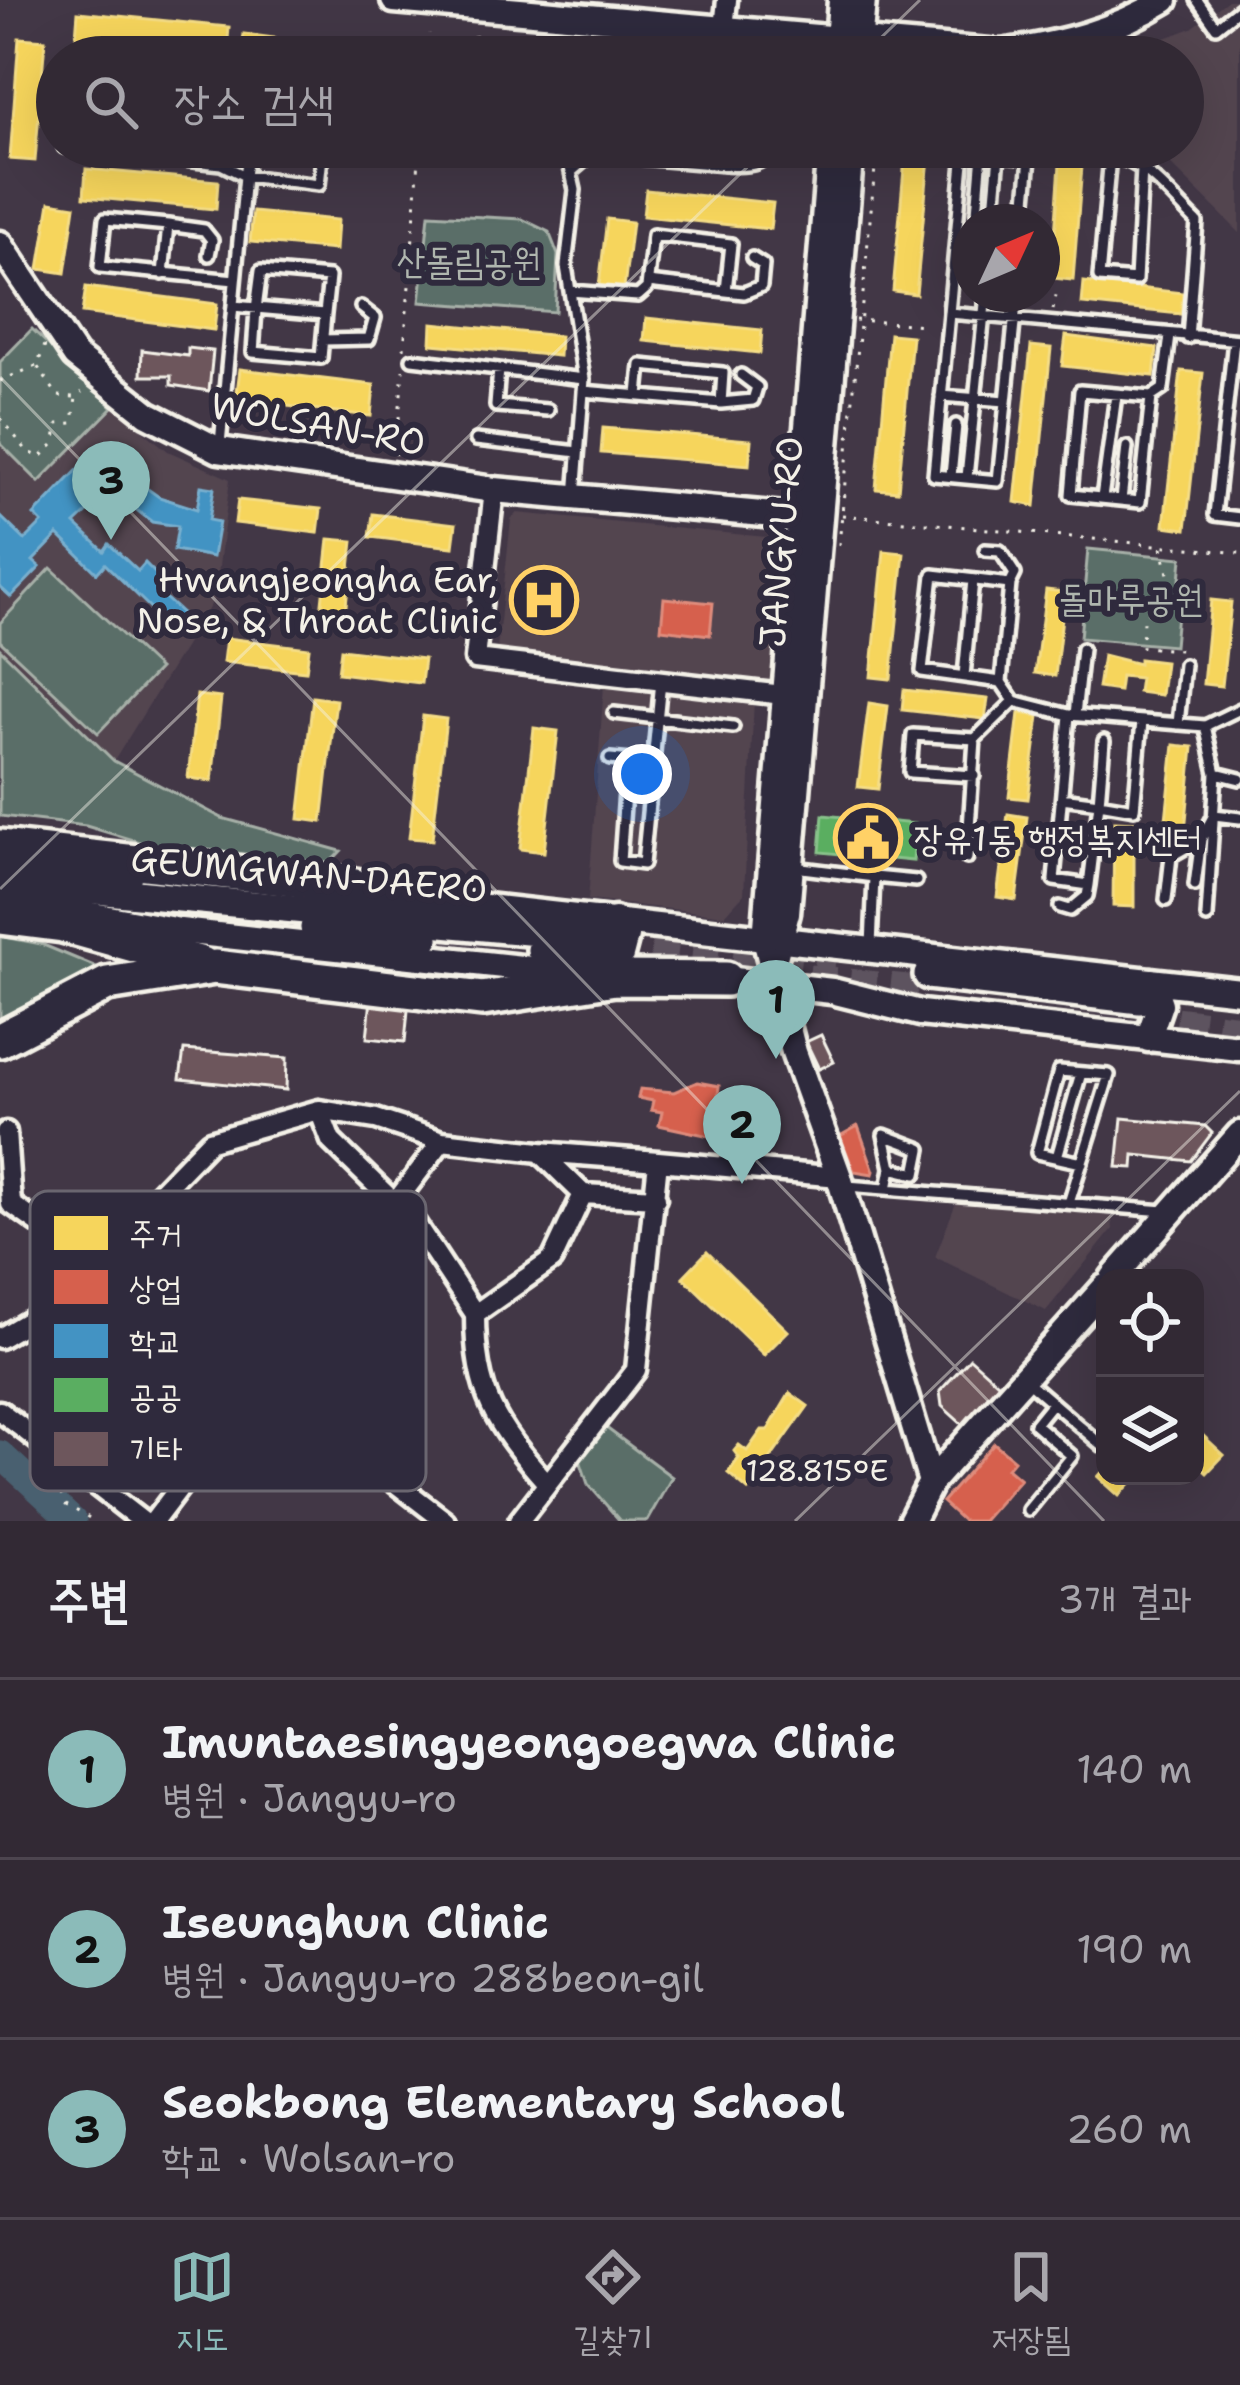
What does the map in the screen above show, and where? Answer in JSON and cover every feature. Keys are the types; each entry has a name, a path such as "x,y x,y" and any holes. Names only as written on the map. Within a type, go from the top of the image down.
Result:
{"highway":[{"path":"0,847 355,886 379,895"},
{"path":"3,898 62,926 215,968 482,999 612,949 726,979"},
{"path":"0,1040 107,984 215,968"}],"main road":[{"path":"394,0 774,36"},
{"path":"842,0 846,36"},
{"path":"852,36 863,0"},
{"path":"1087,36 1127,23 1165,0"},
{"name":"JANGYU-RO","path":"773,941 783,695 824,516 830,168"},
{"name":"JANGYU-RO","path":"773,941 788,867 824,516 849,168"},
{"name":"WOLSAN-RO","path":"0,244 75,356 148,414 219,450 494,490 824,516"},
{"path":"0,869 379,895 612,949 773,941 871,952 926,984"},
{"name":"GEUMGWAN-DAERO","path":"3,898 612,949"},
{"path":"773,941 775,977 794,1052 840,1181 932,1482"},
{"path":"726,979 775,977 832,992 926,984 1144,1009 1240,1048"},
{"path":"1144,1009 1240,991"},
{"path":"1121,1269 1240,1134"},
{"path":"911,1521 932,1482 1096,1297"}],"street":[{"path":"724,28 727,0"},
{"path":"494,490 475,659 783,695"},
{"path":"160,1191 210,1141 319,1110 376,1119 442,1141 840,1181"},
{"path":"319,1110 331,1141 383,1191"},
{"path":"6,1132 11,1204 30,1217"},
{"path":"403,1191 442,1141"},
{"path":"540,1152 583,1194 656,1198"},
{"path":"519,1521 636,1370 658,1161"},
{"path":"476,1315 552,1260 583,1194"},
{"path":"426,1245 476,1315 475,1358 498,1427 546,1482"},
{"path":"0,1338 30,1320"},
{"path":"0,1412 30,1436"},
{"path":"102,1491 142,1521"},
{"path":"154,1521 176,1491"},
{"path":"406,1491 445,1521"}],"lane":[{"path":"1197,0 1216,27 1240,8"},
{"path":"228,168 245,176 319,185 321,168"},
{"path":"219,450 246,168"},
{"path":"568,168 575,190 566,266 584,385 575,497"},
{"path":"571,172 575,168"},
{"path":"963,168 934,475 998,481 1015,312"},
{"path":"977,204 980,168"},
{"path":"995,204 998,168"},
{"path":"1026,204 1029,168"},
{"path":"1108,168 1099,277 1136,280 1142,169"},
{"path":"1142,169 1197,222 1188,338"},
{"path":"209,255 212,240 204,230 105,219 100,267 235,280"},
{"path":"163,274 168,224"},
{"path":"570,292 638,296 648,282 653,236 731,244 726,291"},
{"path":"648,282 744,293 761,286 763,265 752,258"},
{"path":"261,271 329,277 321,358 253,352 256,309 261,271"},
{"path":"233,306 325,314"},
{"path":"323,340 369,339 375,318 361,308"},
{"path":"967,477 984,312"},
{"path":"950,313 1237,340 1215,514 1240,518"},
{"path":"1151,397 1140,502 1070,495 1080,392 1151,397 1163,388 1170,336"},
{"path":"412,359 499,369 638,395 721,403 753,400 757,387 741,376"},
{"path":"638,395 641,365 703,370 723,373 721,403"},
{"path":"499,369 496,406 548,410"},
{"path":"941,395 1006,400"},
{"path":"1102,498 1116,395"},
{"path":"1224,422 1240,425"},
{"path":"951,476 956,425"},
{"path":"476,440 578,452"},
{"path":"1121,500 1127,447"},
{"path":"985,550 1000,550 1015,574 1010,584 1001,682 1014,701 1072,715 1178,724 1205,725 1240,710"},
{"path":"1001,682 922,671 933,574 1010,584"},
{"path":"964,676 973,580"},
{"path":"1082,649 1054,880 1089,885"},
{"path":"1178,724 1181,664"},
{"path":"650,794 626,792 620,861 644,863 661,681"},
{"path":"967,858 975,739 1014,701"},
{"path":"614,713 733,727"},
{"path":"1062,798 1134,809 1142,721"},
{"path":"1205,725 1216,773 1207,917"},
{"path":"974,776 910,772 914,735 975,739"},
{"path":"1060,907 1070,910 1080,905 1089,885 1104,741"},
{"path":"610,759 653,763"},
{"path":"1216,773 1240,779"},
{"path":"1214,815 1240,818"},
{"path":"1195,885 1201,839 1214,815"},
{"path":"1166,900 1171,856 1201,839"},
{"path":"788,867 916,881"},
{"path":"871,952 874,877"},
{"path":"1070,1203 1109,1075 1058,1071 1037,1153 1082,1162"},
{"path":"1057,1157 1081,1073"},
{"path":"887,1189 892,1168 884,1135 921,1149 916,1174 892,1168"},
{"path":"840,1181 887,1189 1173,1211"},
{"path":"1023,1378 1096,1440"},
{"path":"1028,1510 1072,1456 1035,1424 1052,1403"}],"path":[{"path":"396,455 418,168"},
{"path":"837,560 824,516 858,320 876,168"},
{"path":"858,320 924,325"},
{"path":"38,366 46,343"},
{"path":"0,380 38,366"},
{"path":"38,366 58,396 76,397 82,392"},
{"path":"0,418 28,452 41,458 54,443 58,424 73,423 76,397"},
{"path":"824,516 1240,553"},
{"path":"1162,545 1170,583 1143,620 1142,647 1180,650 1181,664"},
{"path":"60,1491 66,1505 95,1521"}],"shaded area":[{"path":"1228,0 1240,0 1240,233 1174,168 1204,168 1204,36 1170,36 1192,28"},
{"path":"113,407 168,451 230,479 215,598 114,761 0,649 0,443 40,482"},
{"path":"517,513 777,538 790,555 776,688 496,658 511,519"},
{"path":"604,685 754,700 744,894 725,915 588,900"},
{"path":"957,1200 1112,1215 1113,1229 1046,1311 935,1257"}],"green space":[{"name":"산돌림공원","path":"429,214 522,219 549,232 558,255 555,312 420,302"},
{"path":"32,329 113,407 39,482 0,443 0,362"},
{"name":"돌마루공원","path":"1088,549 1182,558 1174,646 1080,638"},
{"path":"51,568 159,669 98,733 0,641 0,623"},
{"path":"0,649 114,761 222,818 341,851 322,871 196,859 86,826 0,816"},
{"path":"0,936 41,944 106,971 0,1028"},
{"path":"605,1427 672,1477 647,1521 620,1521 588,1484 580,1460"}],"building: 주거":[{"path":"78,12 229,27 228,36 76,36"},
{"path":"19,38 36,39 35,161 10,159"},
{"path":"904,168 928,168 916,294 893,291"},
{"path":"1060,168 1082,168 1073,280 1060,279"},
{"path":"86,169 218,181 216,209 84,197"},
{"path":"646,190 773,203 770,229 643,216"},
{"path":"50,202 75,206 65,273 39,269"},
{"path":"253,212 338,220 336,250 250,242"},
{"path":"607,219 632,222 624,289 599,286"},
{"path":"1084,282 1183,293 1181,314 1082,304"},
{"path":"86,287 217,304 214,330 82,313"},
{"path":"646,318 762,330 760,353 644,341"},
{"path":"432,323 560,336 559,356 431,344"},
{"path":"890,334 912,336 898,491 876,489"},
{"path":"1066,336 1157,348 1154,376 1062,366"},
{"path":"1031,346 1051,348 1035,506 1015,502"},
{"path":"240,369 374,385 371,416 236,400"},
{"path":"1181,371 1203,373 1186,529 1164,526"},
{"path":"603,428 751,440 749,465 601,453"},
{"path":"238,500 321,509 318,533 235,523"},
{"path":"373,514 456,524 453,547 370,537"},
{"path":"329,539 353,541 344,624 320,622"},
{"path":"884,551 904,553 891,679 871,677"},
{"path":"1046,590 1065,592 1055,676 1035,673"},
{"path":"1211,600 1231,602 1222,686 1203,684"},
{"path":"226,638 309,648 306,671 223,662"},
{"path":"341,649 424,659 421,683 338,673"},
{"path":"1103,655 1139,664 1139,659 1165,662 1161,695 1138,692 1140,678 1121,676 1119,691 1098,688"},
{"path":"904,690 988,699 985,719 902,710"},
{"path":"197,695 221,698 212,781 188,778"},
{"path":"313,697 336,700 322,822 299,819"},
{"path":"869,703 888,706 878,789 858,787"},
{"path":"1019,713 1039,716 1028,799 1009,797"},
{"path":"423,716 446,719 432,840 409,838"},
{"path":"534,728 558,731 544,852 520,849"},
{"path":"1174,745 1193,747 1185,831 1165,829"},
{"path":"1008,814 1027,817 1016,900 997,897"},
{"path":"1114,821 1134,822 1134,907 1113,906"},
{"path":"707,1252 788,1331 764,1355 683,1277"},
{"path":"790,1393 808,1406 748,1490 728,1473 739,1458 734,1451 739,1445 747,1451 762,1430 768,1430"},
{"path":"1204,1436 1224,1455 1207,1473 1204,1470"},
{"path":"1107,1485 1129,1485 1119,1496"}],"building: 상업":[{"path":"664,598 713,603 710,635 661,629"},
{"path":"697,1082 719,1086 714,1137 659,1125 662,1112 651,1110 653,1101 638,1098 640,1089 674,1092"},
{"path":"858,1126 873,1174 854,1171 840,1136"},
{"path":"994,1443 1014,1460 1007,1468 1020,1479 983,1521 963,1521 942,1502"}],"building: 학교":[{"path":"119,447 138,464 128,475 159,497 197,509 201,486 214,488 209,520 219,522 213,557 174,550 178,526 152,522 111,490 75,524 104,551 109,544 138,571 145,563 170,588 163,596 183,614 170,627 105,564 97,573 58,535 33,561 40,567 11,597 0,587 0,516 25,540 42,523 34,515 98,449 107,458"}],"building: 공공":[{"name":"장유1동 행정복지센터","path":"823,815 916,824 913,861 820,852"}],"building: 기타":[{"path":"188,348 213,351 209,391 171,385 171,376 141,376 142,350 188,356"},
{"path":"377,942 414,946 405,1042 367,1038"},
{"path":"821,1035 834,1062 819,1069 806,1042"},
{"path":"184,1050 287,1058 286,1090 180,1079"},
{"path":"1122,1118 1205,1126 1212,1133 1191,1161 1134,1155 1133,1168 1117,1167"},
{"path":"970,1358 999,1384 963,1425 942,1406 940,1391"}],"waterway":[{"path":"0,1454 30,1482"},
{"path":"40,1491 73,1521"}],"tunnel":[{"path":"611,939 835,964"},
{"path":"809,978 927,990"},
{"path":"1136,1015 1240,1028"}],"place":[{"name":"Seokbong Elementary School","path":"111,540"},
{"name":"Hwangjeongha Ear, Nose, & Throat Clinic","path":"544,600"},
{"name":"장유1동 행정복지센터","path":"868,838"},
{"name":"Imuntaesingyeongoegwa Clinic","path":"776,1059"},
{"name":"Iseunghun Clinic","path":"742,1184"}]}
